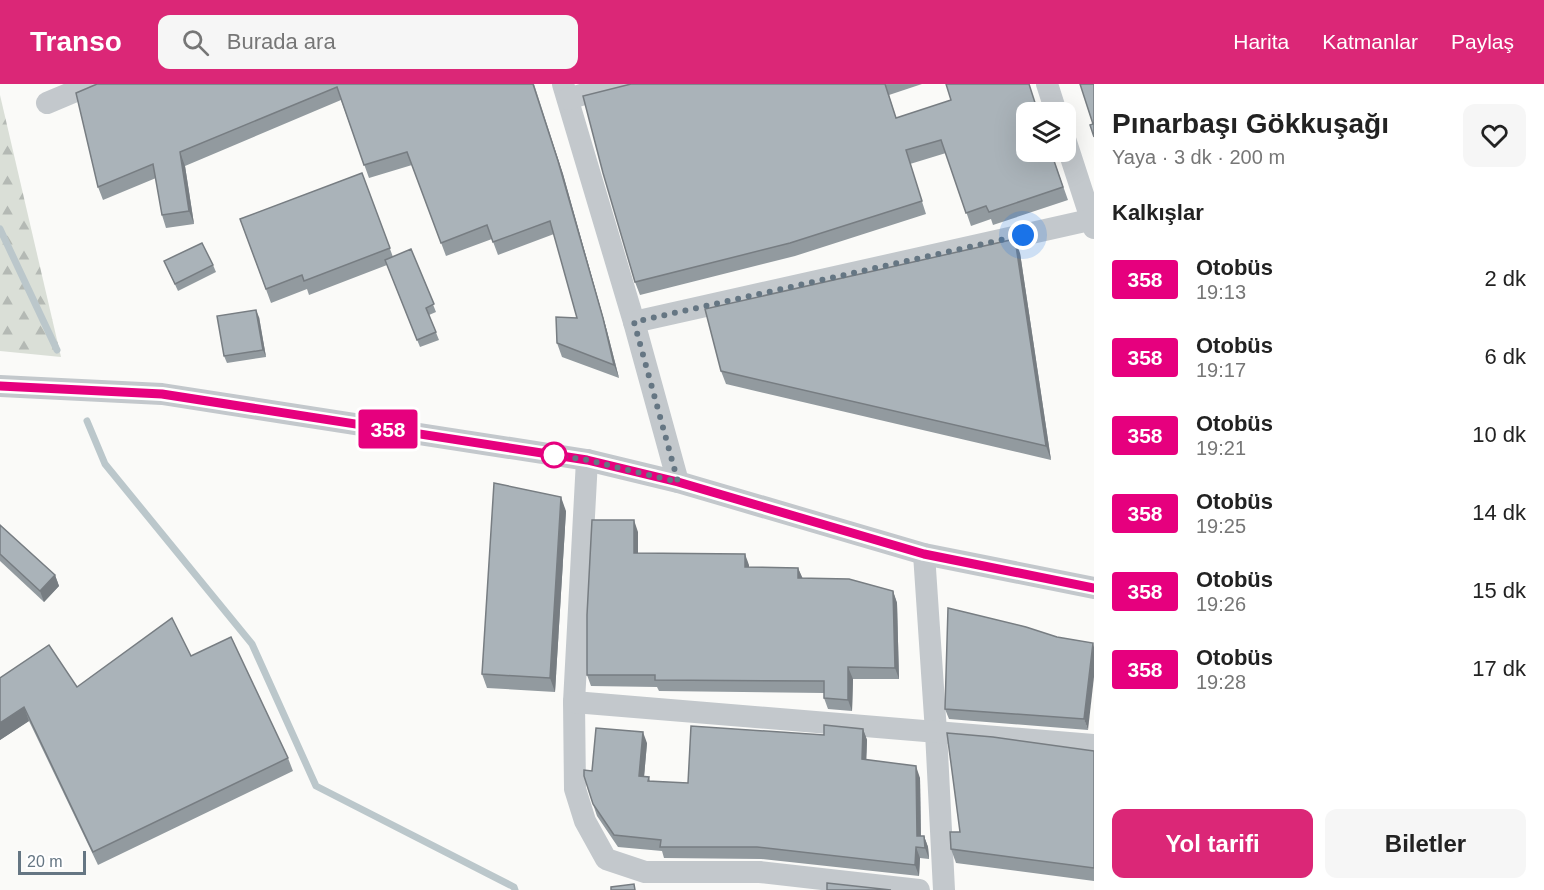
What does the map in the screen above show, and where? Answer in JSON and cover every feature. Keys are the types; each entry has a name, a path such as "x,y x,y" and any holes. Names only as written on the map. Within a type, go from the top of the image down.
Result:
{"street":[{"path":"47,103 92,84"},
{"path":"617,84 566,91 678,482"},
{"path":"1047,84 1053,102"},
{"path":"634,322 1093,222 1073,162"},
{"path":"0,386 162,394 587,460 678,482 924,554 1094,588"},
{"path":"587,460 574,702 575,789 585,821 606,859 645,872 662,881 760,872 814,884 919,890"},
{"path":"924,554 944,890"},
{"path":"574,702 1094,745"}],"green space":[{"path":"0,95 61,357 0,351"}],"building":[{"path":"97,84 533,84 558,161 603,318 614,365 557,343 556,317 577,318 550,221 493,242 487,225 441,243 407,152 364,165 337,87 180,152 189,211 162,215 153,164 98,187 76,93"},
{"path":"631,84 885,84 896,118 951,100 946,84 1029,84 1035,102 1016,102 1016,162 1054,162 1063,187 989,212 986,206 966,213 941,140 906,150 922,201 790,243 635,282 583,96"},
{"path":"1080,84 1094,84 1094,137 1090,125 1093,124"},
{"path":"362,173 390,248 304,281 302,275 266,289 240,219"},
{"path":"1015,239 1046,446 721,371 705,309"},
{"path":"202,243 213,265 175,284 164,261"},
{"path":"411,249 434,304 426,308 436,332 417,340 385,260"},
{"path":"256,310 263,350 224,356 217,316"},
{"path":"494,483 561,497 550,678 482,674"},
{"path":"592,520 634,520 634,553 745,554 745,567 798,568 798,578 849,579 893,591 895,668 848,667 848,700 824,698 824,681 655,680 655,675 587,675 587,615"},
{"path":"0,525 55,575 40,591 0,554"},
{"path":"948,608 1057,637 1093,643 1084,719 945,709"},
{"path":"172,618 191,656 231,637 288,758 93,852 24,707 0,723 0,678 49,645 77,687"},
{"path":"824,725 863,729 862,759 916,766 917,836 924,836 925,848 916,847 915,865 757,847 660,847 661,840 614,835 593,804 584,776 584,770 592,771 596,728 643,732 639,776 649,777 648,781 688,783 691,726 824,735"},
{"path":"947,733 1094,751 1094,868 951,849 950,832 960,832"},
{"path":"827,883 891,890 827,890"},
{"path":"634,884 635,890 611,890 611,887"}],"waterway":[{"path":"0,229 57,350"},
{"path":"87,421 105,464 252,644 316,786 514,887 515,890"}],"bus line":[{"name":"358","path":"0,386 162,394 587,460 678,482 924,554 1094,588"}],"route":[{"path":"554,455 587,460 678,482 634,322 1023,235"}]}
